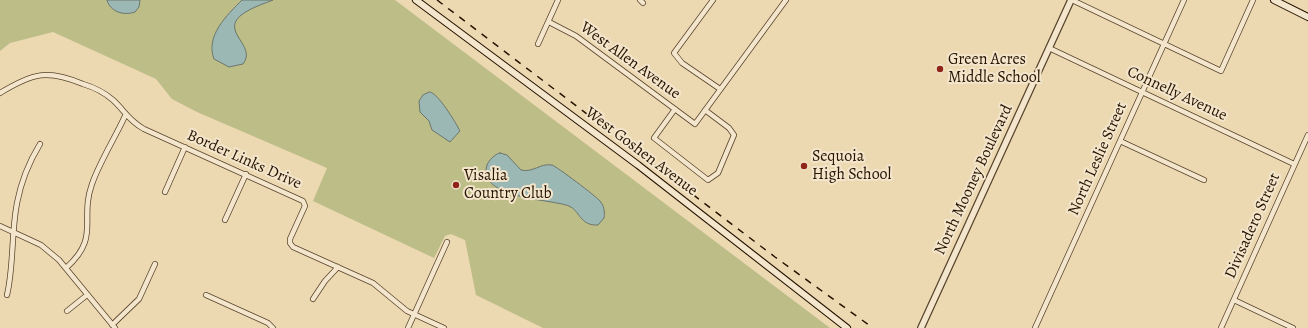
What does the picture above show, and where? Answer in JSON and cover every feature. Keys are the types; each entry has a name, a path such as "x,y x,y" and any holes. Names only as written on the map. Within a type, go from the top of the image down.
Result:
{"main road":[{"name":"West Goshen Avenue","path":"416,0 638,165 847,328"},
{"path":"1274,0 1308,17"}],"street":[{"path":"538,44 558,0"},
{"path":"713,0 674,53 682,63 720,89"},
{"path":"675,109 654,138 708,180 718,173 734,135 729,128 705,110 786,0"},
{"path":"1072,0 1221,71 1253,0"},
{"name":"North Mooney Boulevard","path":"921,328 1072,0"},
{"name":"North Leslie Street","path":"1035,328 1184,0"},
{"name":"West Allen Avenue","path":"549,22 576,36 695,124 705,110"},
{"name":"Connelly Avenue","path":"1049,48 1294,164"},
{"name":"Border Links Drive","path":"0,93 23,79 48,74 66,77 93,87 112,100 125,116 144,129 303,201 305,206 290,243 293,247 373,283 407,311 444,328"},
{"path":"66,268 82,252 87,240 88,197 92,184 125,116"},
{"name":"Divisadero Street","path":"1221,328 1308,135"},
{"path":"1120,141 1204,180"},
{"path":"6,295 10,280 16,205 22,180 40,144"},
{"path":"165,192 185,147"},
{"path":"225,220 246,174"},
{"path":"0,226 14,231 41,245 66,268 114,326 139,299 155,264"},
{"path":"408,328 447,242"},
{"path":"314,299 325,281 338,267"},
{"path":"67,311 88,295"},
{"path":"206,295 268,324 273,328"},
{"path":"1234,300 1290,327"}],"green space":[{"name":"Visalia Country Club","path":"0,0 395,0 830,328 543,328 476,295 465,240 451,234 445,236 434,258 313,201 327,168 197,112 172,99 156,79 53,32 10,43 0,51"}],"water":[{"path":"107,0 140,0 139,7 135,12 126,14 111,8"},
{"path":"242,0 273,0 247,11 237,20 235,26 236,32 246,51 246,57 243,64 229,67 214,59 212,42 224,19"},
{"path":"430,92 438,97 460,131 450,142 432,130 429,121 420,112 419,101 423,95"},
{"path":"500,153 507,155 521,170 525,171 544,165 552,165 585,188 600,201 604,209 604,218 598,225 592,225 584,221 573,208 569,206 518,196 493,185 487,176 487,165 492,158"}],"railway":[{"path":"437,0 775,257 873,328"}],"place":[{"name":"Green Acres Middle School","path":"940,69"},
{"name":"Sequoia High School","path":"804,166"},
{"name":"Visalia Country Club","path":"456,185"}]}
